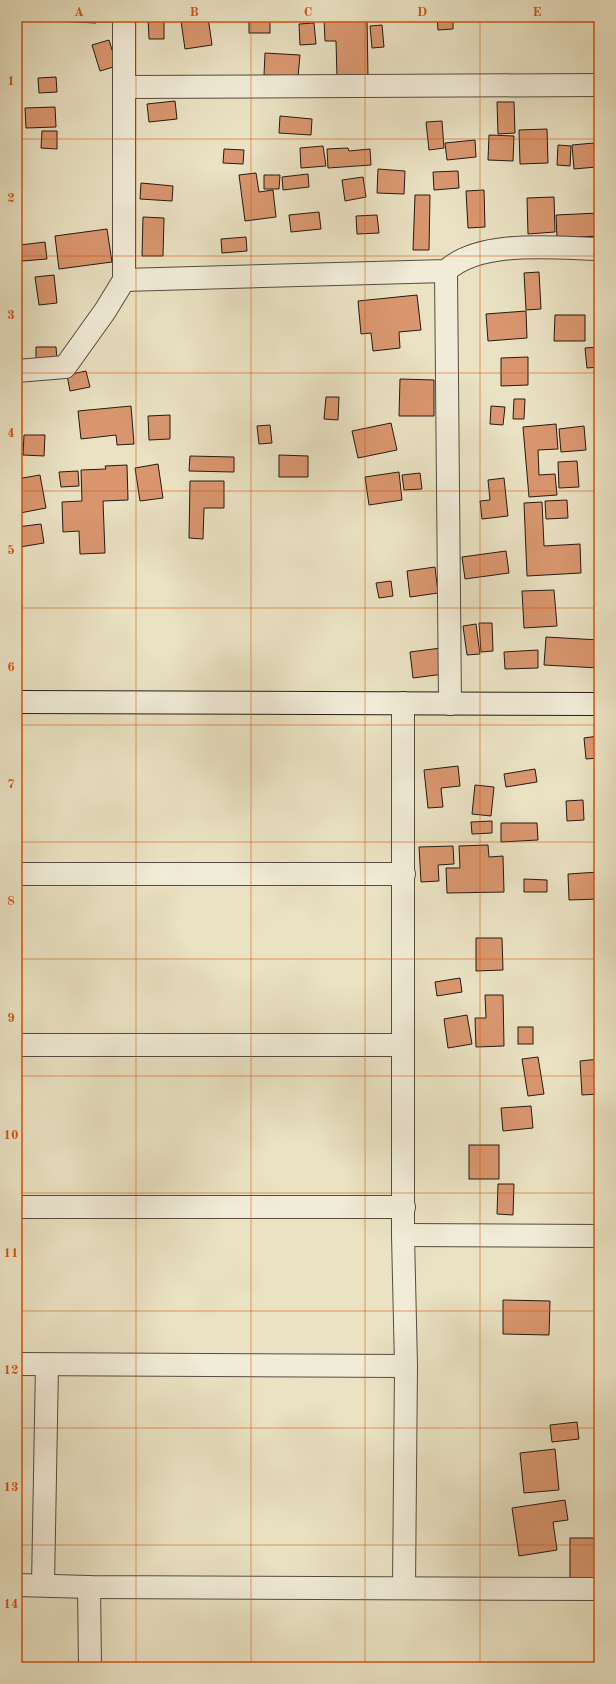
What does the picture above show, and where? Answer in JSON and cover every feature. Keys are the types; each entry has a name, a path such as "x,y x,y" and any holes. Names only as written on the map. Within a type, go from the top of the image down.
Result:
{"street":[{"path":"17,371 66,367 105,311 124,280 124,17"},
{"path":"124,87 599,85"},
{"path":"124,280 446,271 455,263 471,255 489,250 538,247 599,249"},
{"path":"446,271 450,704"},
{"path":"17,702 599,704"},
{"path":"403,703 403,1235 406,1366 404,1587"},
{"path":"17,874 404,874"},
{"path":"17,1044 403,1045"},
{"path":"17,1206 404,1207"},
{"path":"403,1235 599,1236"},
{"path":"17,1364 406,1366"},
{"path":"43,1585 47,1364"},
{"path":"17,1585 90,1587 404,1587 599,1589"},
{"path":"90,1587 90,1667"}],"building":[{"path":"56,17 96,17 96,23 56,21"},
{"path":"99,17 114,17 114,22 98,22"},
{"path":"208,17 212,45 185,49 181,21"},
{"path":"249,17 270,17 270,33 249,33"},
{"path":"437,17 453,17 453,29 438,30"},
{"path":"148,18 164,19 164,39 149,39"},
{"path":"367,18 368,78 337,78 336,41 325,41 324,19"},
{"path":"314,23 316,44 300,45 299,24"},
{"path":"382,25 384,47 372,48 370,26"},
{"path":"109,40 117,66 100,71 92,45"},
{"path":"265,53 300,55 298,77 264,75"},
{"path":"56,77 57,92 39,93 38,78"},
{"path":"175,101 177,119 149,122 147,104"},
{"path":"497,102 514,102 515,133 498,134"},
{"path":"55,107 56,127 26,128 25,108"},
{"path":"280,116 312,119 311,135 279,133"},
{"path":"442,121 444,148 429,150 426,122"},
{"path":"547,129 548,163 520,164 519,130"},
{"path":"42,131 57,131 57,149 41,148"},
{"path":"489,135 514,136 513,161 488,160"},
{"path":"475,140 476,157 447,160 445,143"},
{"path":"594,143 596,167 574,169 572,145"},
{"path":"558,145 571,146 570,166 557,165"},
{"path":"323,146 326,166 301,168 300,148"},
{"path":"348,148 349,151 370,149 371,165 328,168 327,149"},
{"path":"224,149 244,150 243,164 223,163"},
{"path":"378,169 405,171 404,194 377,193"},
{"path":"458,171 459,188 434,190 433,172"},
{"path":"256,173 259,192 273,190 276,217 245,221 239,175"},
{"path":"308,174 309,187 283,190 282,177"},
{"path":"264,175 280,175 279,189 264,189"},
{"path":"363,177 366,197 345,201 342,180"},
{"path":"141,183 173,186 172,201 140,199"},
{"path":"484,190 485,227 468,228 466,191"},
{"path":"415,195 430,195 429,250 413,250"},
{"path":"554,197 555,232 528,234 527,198"},
{"path":"319,212 321,229 291,232 289,215"},
{"path":"599,213 599,236 557,238 556,215"},
{"path":"377,215 379,233 357,234 356,216"},
{"path":"143,217 164,218 163,256 142,256"},
{"path":"107,229 112,262 59,269 55,236"},
{"path":"246,237 247,251 222,253 221,239"},
{"path":"45,242 47,259 22,261 20,245"},
{"path":"539,272 541,309 526,310 524,273"},
{"path":"54,275 57,303 39,305 35,277"},
{"path":"417,295 421,330 399,332 400,348 373,351 371,333 361,334 358,301"},
{"path":"526,311 527,338 488,341 486,314"},
{"path":"555,315 585,315 585,341 554,341"},
{"path":"36,347 56,347 57,359 36,359"},
{"path":"599,347 599,367 587,368 585,348"},
{"path":"528,357 528,385 501,386 501,358"},
{"path":"86,371 90,387 70,391 67,375"},
{"path":"400,379 434,380 434,416 399,416"},
{"path":"326,397 339,397 338,420 324,419"},
{"path":"514,399 525,399 524,419 513,419"},
{"path":"131,406 134,444 117,445 116,435 81,439 78,411"},
{"path":"491,406 505,407 503,425 490,424"},
{"path":"170,415 170,439 149,440 148,416"},
{"path":"391,423 397,450 358,458 352,431"},
{"path":"556,424 558,449 538,450 539,475 555,474 557,495 529,497 523,427"},
{"path":"270,425 272,443 259,444 257,426"},
{"path":"584,426 586,450 561,452 559,429"},
{"path":"24,435 45,435 44,456 23,455"},
{"path":"279,455 308,456 308,477 279,477"},
{"path":"190,456 234,457 234,472 189,471"},
{"path":"577,461 579,487 559,488 558,462"},
{"path":"158,464 163,498 140,501 135,468"},
{"path":"127,465 128,500 103,501 105,553 80,554 79,531 63,532 62,502 82,501 81,470 106,469 105,466"},
{"path":"78,471 79,486 61,487 59,472"},
{"path":"399,472 402,500 369,505 365,477"},
{"path":"420,473 422,489 404,490 402,475"},
{"path":"40,475 46,508 20,513 17,495 17,479"},
{"path":"504,478 508,516 482,519 480,501 490,500 488,480"},
{"path":"190,481 224,481 224,508 204,508 203,539 189,538"},
{"path":"567,500 568,518 546,519 545,501"},
{"path":"542,502 544,546 580,544 581,573 527,576 524,503"},
{"path":"41,524 44,543 20,547 17,527"},
{"path":"506,551 509,573 465,579 462,557"},
{"path":"435,567 438,593 410,597 407,571"},
{"path":"391,581 393,596 379,598 376,583"},
{"path":"554,590 557,626 524,628 522,591"},
{"path":"479,623 492,623 493,651 481,652"},
{"path":"476,624 480,654 467,655 463,626"},
{"path":"546,637 599,640 599,668 544,665"},
{"path":"441,648 444,674 413,678 410,652"},
{"path":"538,650 538,668 505,669 504,652"},
{"path":"598,736 599,758 586,759 584,738"},
{"path":"458,766 460,786 441,788 443,807 428,808 424,770"},
{"path":"535,769 537,782 506,787 504,774"},
{"path":"475,785 494,787 491,816 472,814"},
{"path":"583,800 584,820 567,821 566,801"},
{"path":"492,821 492,833 472,834 471,822"},
{"path":"501,823 537,823 538,840 501,842"},
{"path":"488,845 489,857 503,856 504,892 447,893 446,868 460,868 459,846"},
{"path":"453,846 454,864 438,865 439,881 421,882 419,847"},
{"path":"599,872 599,899 569,900 568,874"},
{"path":"524,879 547,880 547,892 524,892"},
{"path":"476,938 502,938 503,970 476,971"},
{"path":"460,978 462,992 437,996 435,982"},
{"path":"485,995 503,995 504,1046 476,1047 475,1018 486,1018"},
{"path":"467,1015 472,1044 448,1048 444,1019"},
{"path":"518,1027 533,1027 533,1044 518,1044"},
{"path":"538,1057 544,1094 528,1096 522,1059"},
{"path":"599,1059 599,1094 582,1095 580,1061"},
{"path":"531,1106 533,1128 503,1131 501,1108"},
{"path":"469,1145 499,1145 499,1179 469,1179"},
{"path":"498,1184 514,1184 513,1215 497,1214"},
{"path":"503,1300 550,1301 549,1335 503,1334"},
{"path":"577,1422 579,1439 552,1442 550,1425"},
{"path":"555,1449 559,1490 524,1493 520,1453"},
{"path":"565,1500 568,1520 553,1522 557,1550 519,1556 512,1508"},
{"path":"570,1538 599,1538 599,1580 570,1580"}]}
